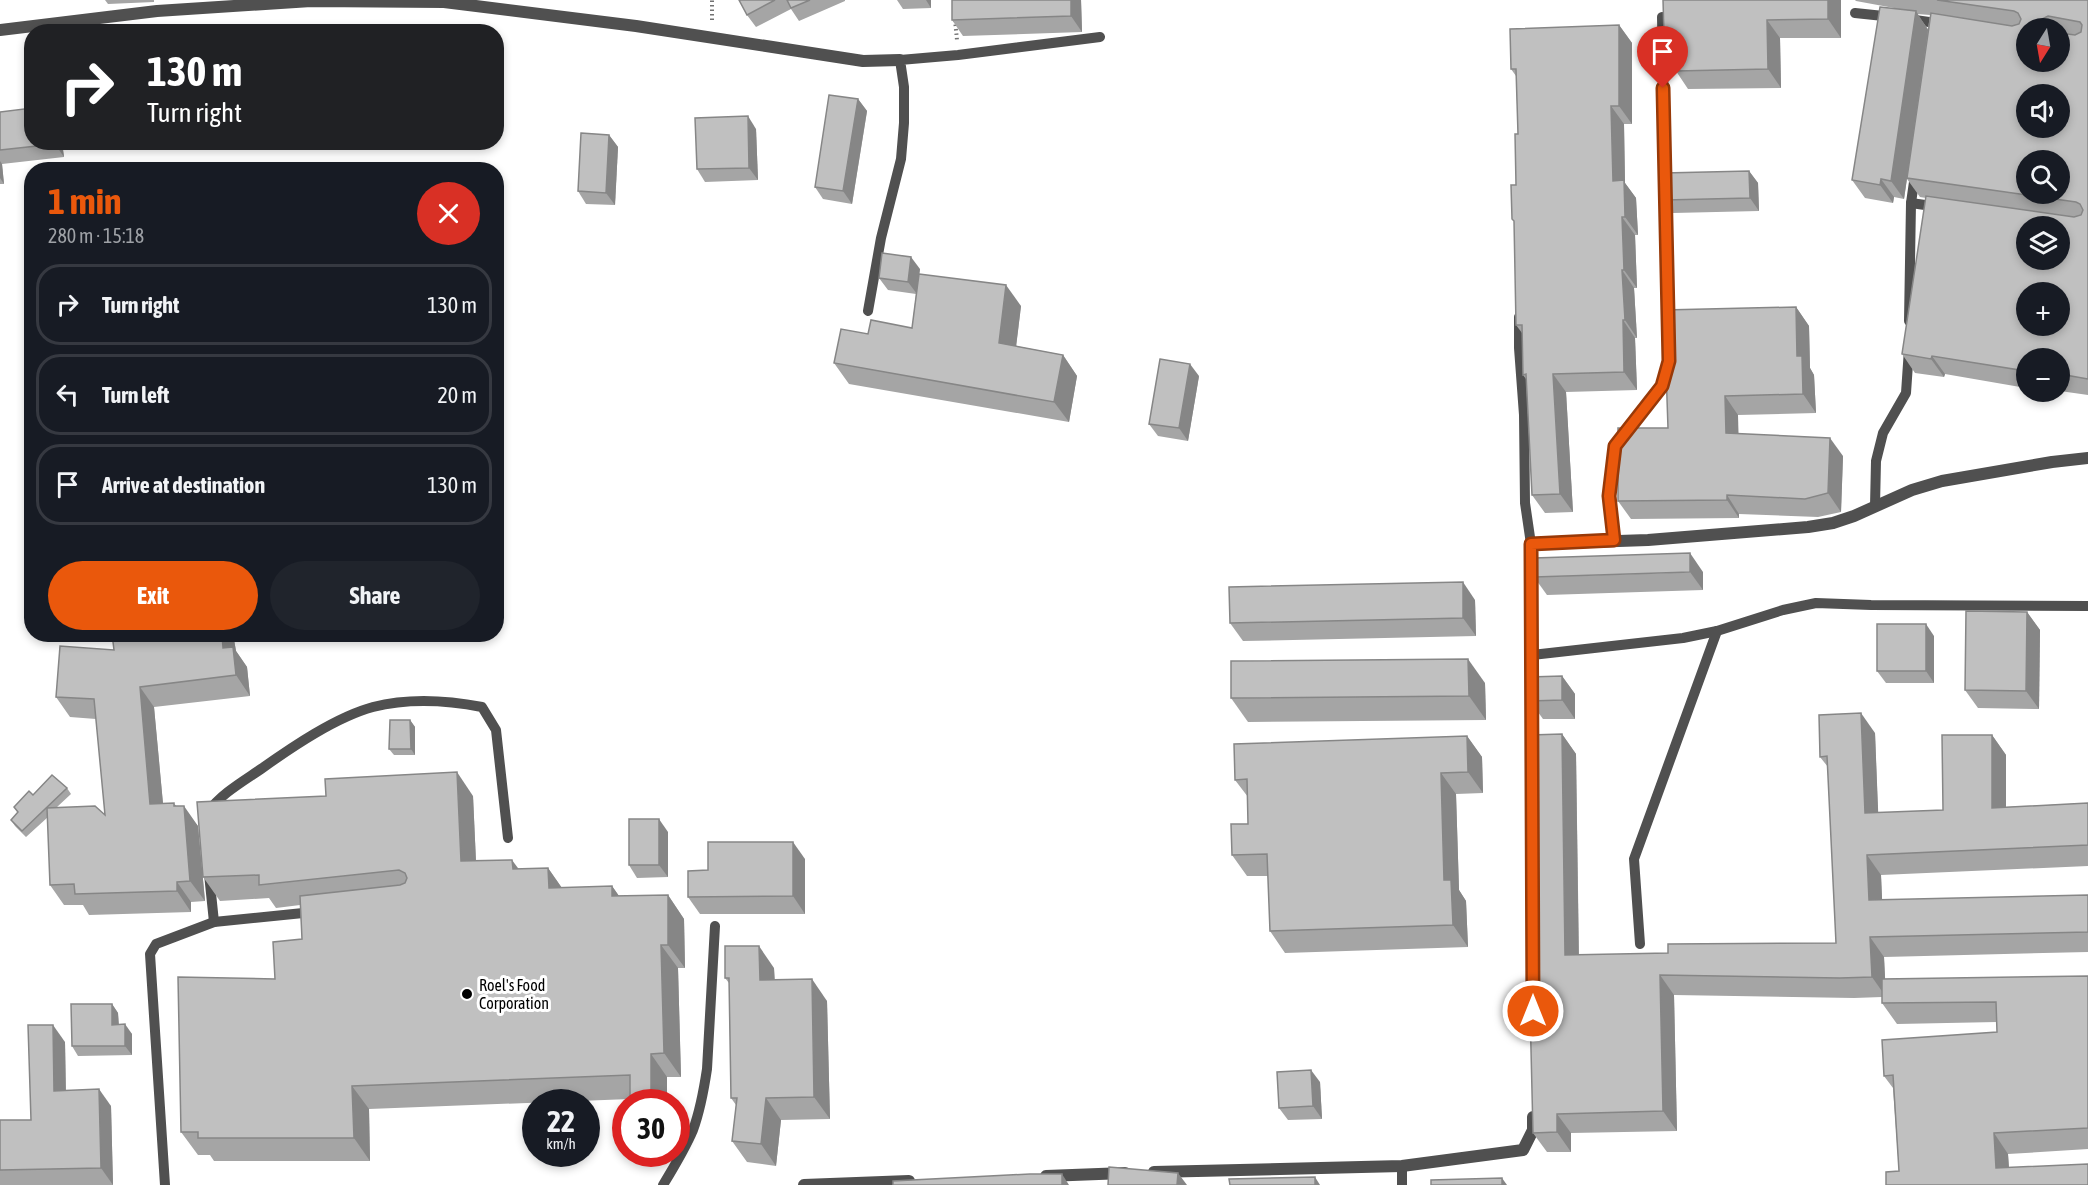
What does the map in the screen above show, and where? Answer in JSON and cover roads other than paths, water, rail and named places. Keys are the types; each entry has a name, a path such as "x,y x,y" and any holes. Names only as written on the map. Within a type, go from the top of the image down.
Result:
{"street":[{"path":"50,24 157,11 311,1 444,2 636,26 863,61 900,60"},
{"path":"0,30 24,27"},
{"path":"1532,762 1531,544 1736,534 1833,523 1912,490 1942,482 2052,462 2088,458"},
{"path":"1532,797 1533,1000"},
{"path":"1031,1176 1103,1179 1402,1166 1524,1150 1533,1130 1533,1107"},
{"path":"804,1185 923,1180"}],"lane":[{"path":"1855,13 1936,28 1959,26"},
{"path":"1662,17 1668,337"},
{"path":"868,311 881,238 901,159 904,87 900,60 1100,37"},
{"path":"1875,506 1876,461 1883,433 1906,393 1911,203 1916,169"},
{"path":"1911,203 1946,208"},
{"path":"1519,300 1525,503 1531,544"},
{"path":"1614,540 1609,496 1615,446 1662,386 1669,361 1669,349"},
{"path":"1532,655 1683,638 1717,631 1783,610 1816,603 2088,606"},
{"path":"1640,944 1634,859 1717,631"},
{"path":"206,825 205,815 215,801 275,759 347,716 373,707 409,702 446,701 482,707 496,730 508,838"},
{"path":"208,867 214,922"},
{"path":"165,1185 150,954 156,944 214,922 321,911"},
{"path":"663,1185 693,1130 704,1089 708,1069 715,926"},
{"path":"1402,1166 1402,1185"}],"place":[{"name":"Roel's Food Corporation","path":"467,994"}]}
